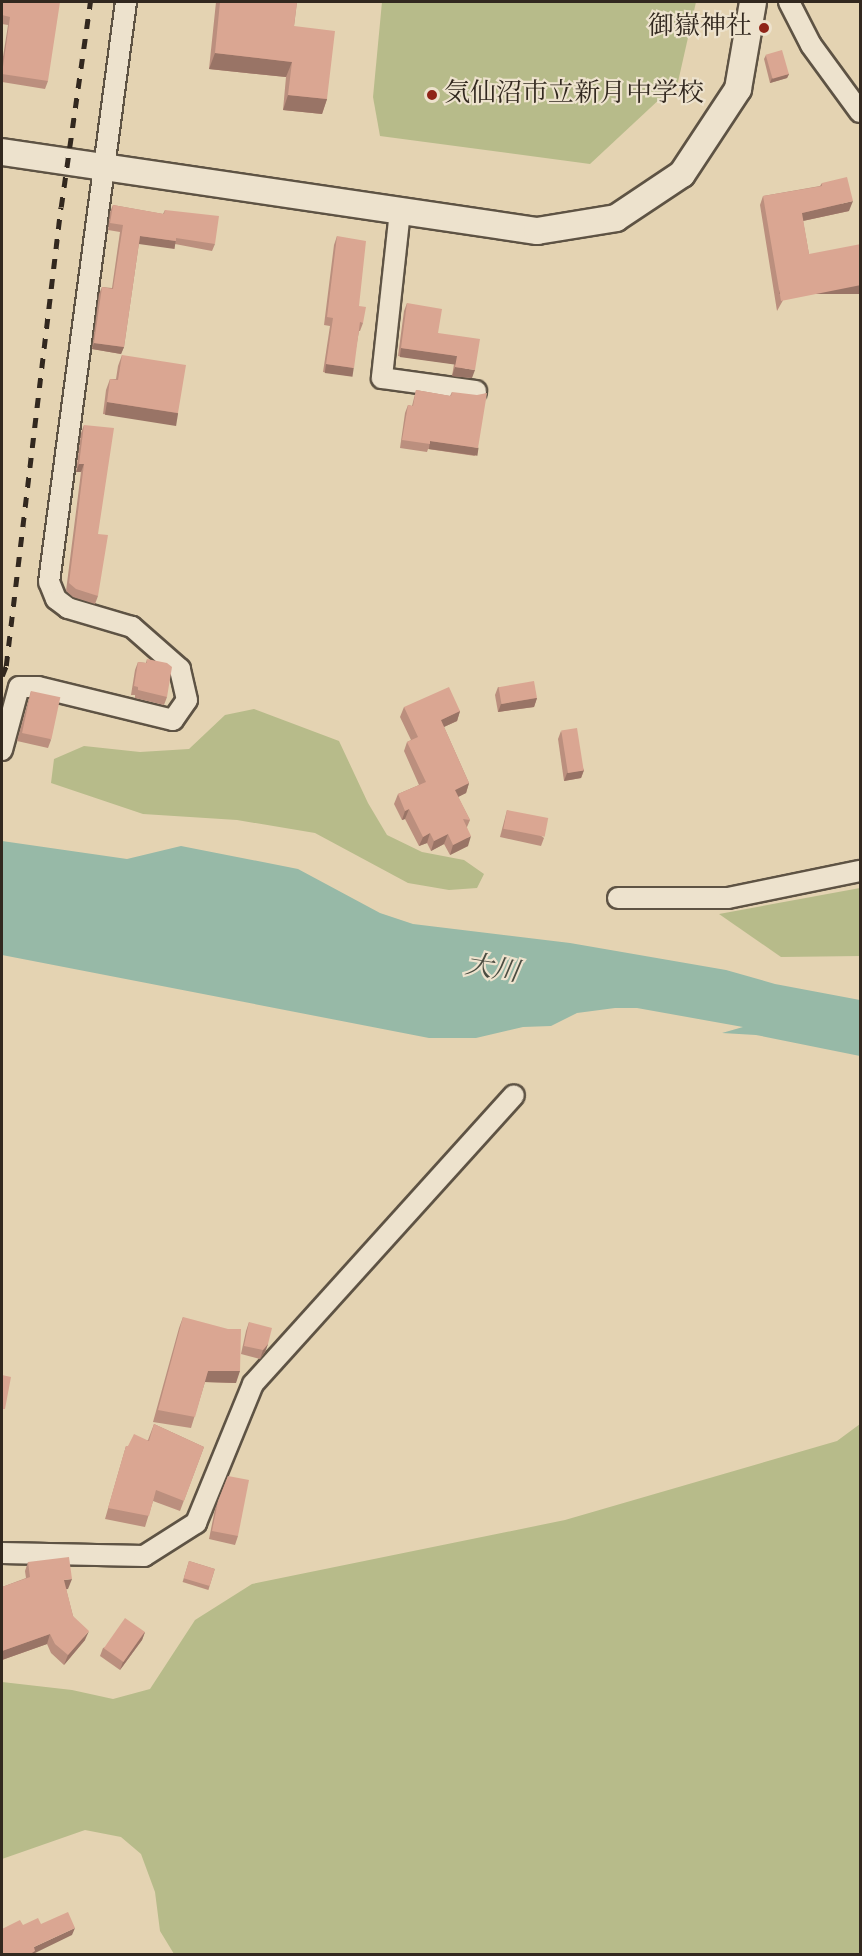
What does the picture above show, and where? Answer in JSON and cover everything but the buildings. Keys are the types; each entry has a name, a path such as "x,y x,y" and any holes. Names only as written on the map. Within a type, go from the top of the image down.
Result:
{"street":[{"path":"2,750 19,687 38,687 173,720 187,700 180,669 132,627 68,608 56,599 49,582 126,2"},
{"path":"2,152 537,231 616,218 681,174 738,89 753,2"},
{"path":"789,2 811,45 861,112"},
{"path":"400,211 382,378 476,391"},
{"path":"618,898 728,898 861,871"},
{"path":"2,1553 144,1556 196,1523 253,1384 514,1095"}],"shaded area":[{"path":"382,2 696,2 678,82 590,164 380,136 373,97"},
{"path":"254,709 339,741 368,803 387,835 422,852 464,860 484,874 477,888 449,890 408,883 315,833 237,820 143,814 51,783 54,759 84,746 140,752 189,749 225,715"},
{"path":"860,888 860,956 781,957 719,914"},
{"path":"860,1424 860,1954 174,1954 160,1931 155,1892 141,1854 121,1837 85,1830 2,1859 2,1682 72,1690 113,1699 150,1689 195,1620 252,1584 565,1520 837,1441"}],"water":[{"name":"大川","path":"2,841 127,859 181,846 298,869 380,913 413,924 570,943 726,970 775,984 860,1000 860,1056 756,1035 722,1033 743,1027 637,1008 615,1008 577,1013 551,1026 523,1027 476,1038 429,1038 2,955"}],"railway":[{"path":"2,676 6,666 61,207 90,2"}],"place":[{"name":"御嶽神社","path":"764,28"},
{"name":"気仙沼市立新月中学校","path":"432,95"}]}
